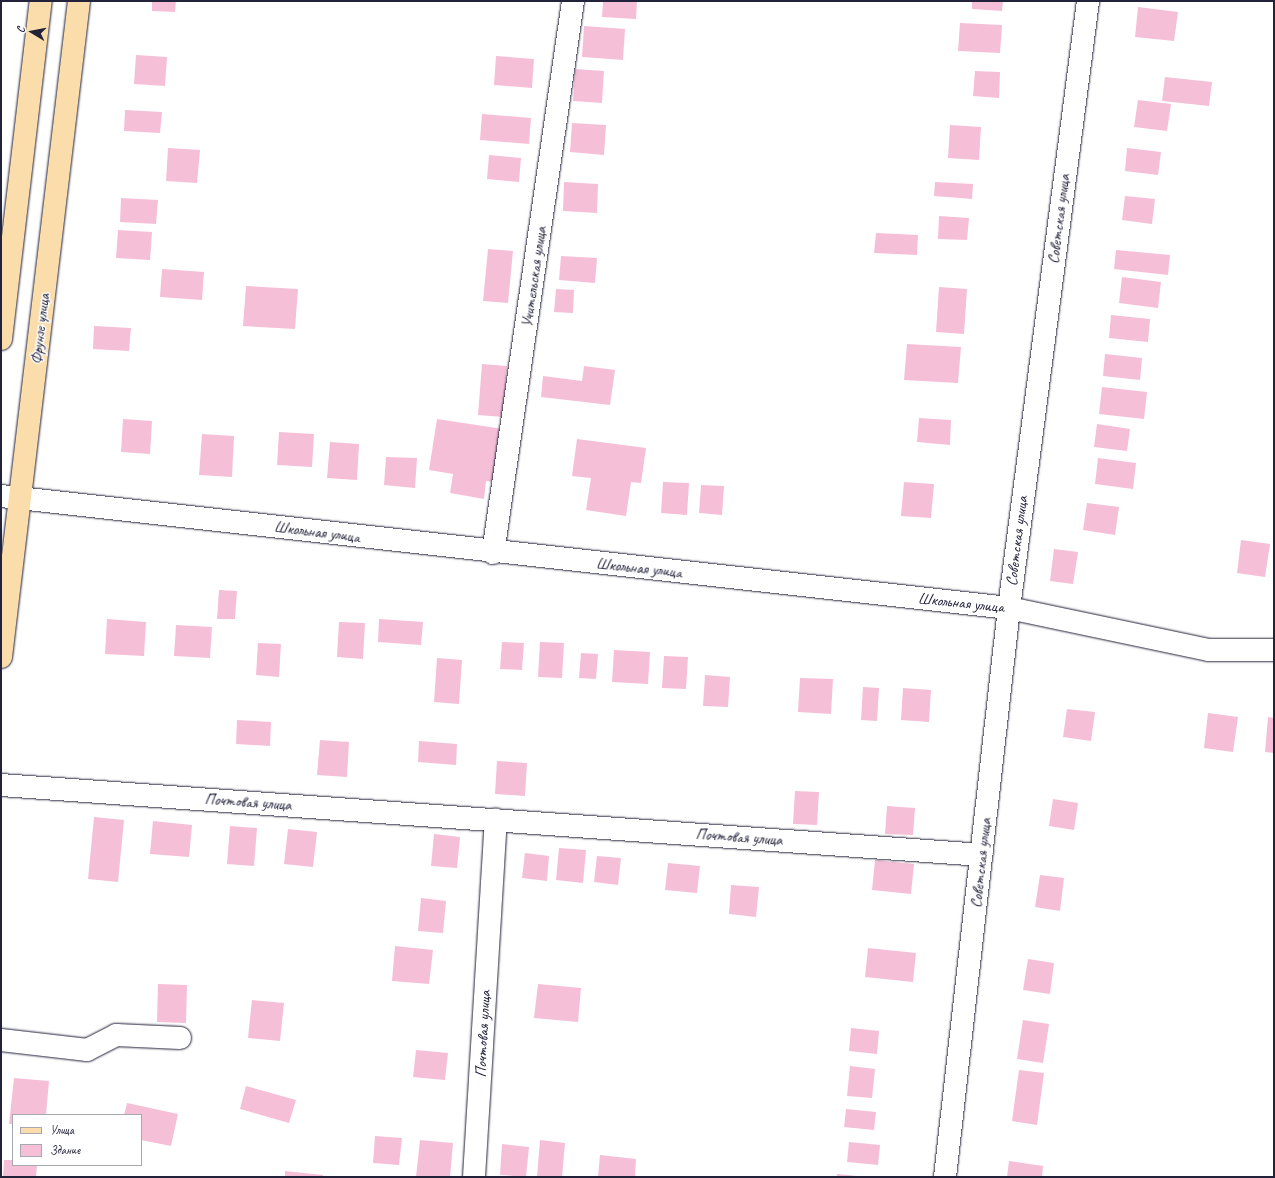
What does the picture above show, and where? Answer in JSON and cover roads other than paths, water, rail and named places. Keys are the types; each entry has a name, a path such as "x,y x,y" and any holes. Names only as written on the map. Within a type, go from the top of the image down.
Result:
{"main road":[{"path":"1,339 3,311 41,1"},
{"name":"Фрунзе улица","path":"1,657 10,497 79,1"}],"street":[{"name":"Учительская улица","path":"493,553 573,1"},
{"name":"Советская улица","path":"945,1177 1009,608 1088,1"},
{"name":"Школьная улица","path":"10,497 493,553 1009,608 1209,650 1274,650"},
{"name":"Почтовая улица","path":"1,785 982,855"},
{"name":"Почтовая улица","path":"474,1177 496,820"},
{"path":"1,1040 87,1050 116,1035 180,1038"}]}
